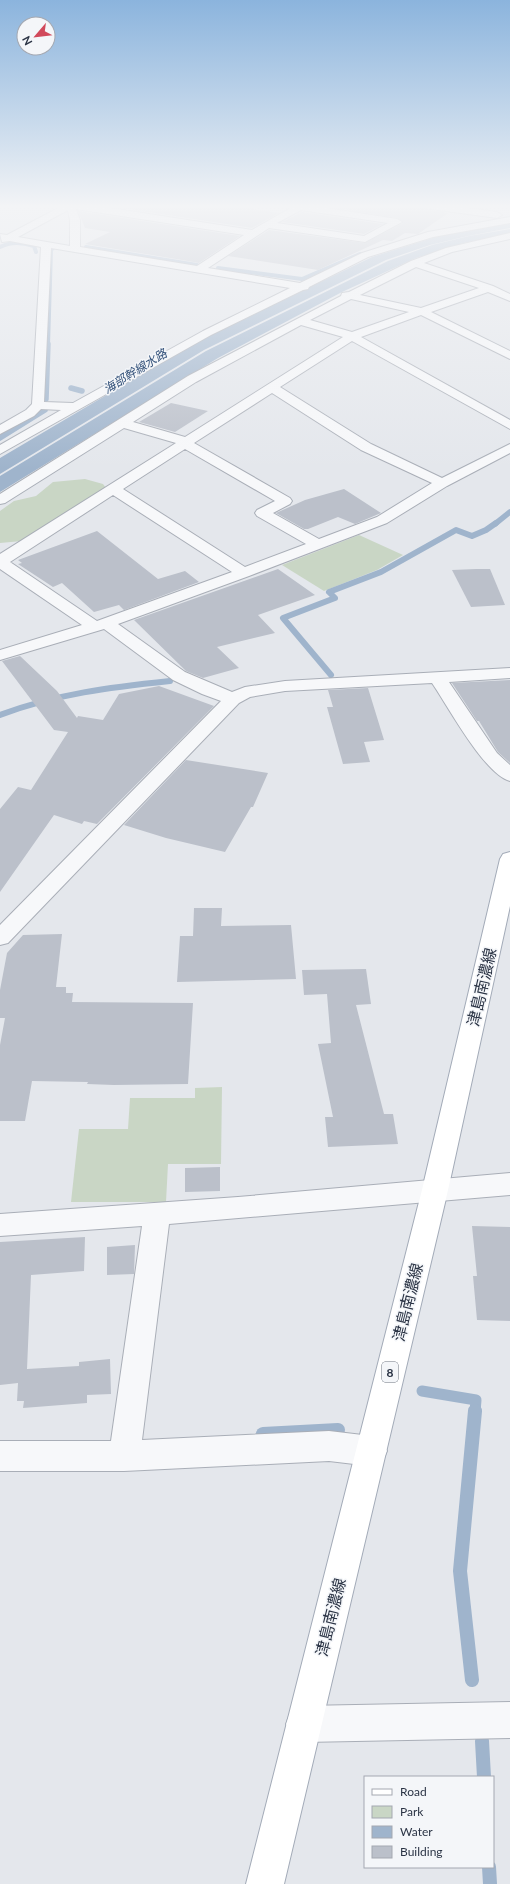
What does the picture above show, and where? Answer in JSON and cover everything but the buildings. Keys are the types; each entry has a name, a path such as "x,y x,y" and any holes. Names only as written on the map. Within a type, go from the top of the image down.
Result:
{"main road":[{"name":"津島南濃線","path":"265,1884 435,1190 510,859"}],"street":[{"path":"0,430 30,413 38,405 44,293"},
{"path":"0,450 73,407 207,332 290,293"},
{"path":"233,699 208,690 179,676 100,624 0,562 352,336 475,293"},
{"path":"499,293 510,298"},
{"path":"0,500 192,379 300,321 342,294 423,312 510,356"},
{"path":"300,321 352,336 510,425"},
{"path":"271,387 366,447 442,483"},
{"path":"38,405 73,407"},
{"path":"122,423 186,443 285,501 262,513 318,545"},
{"path":"0,655 100,624 244,574 382,520 442,483 510,448"},
{"path":"114,488 244,574"},
{"path":"0,938 233,699 246,692 286,686 510,673"},
{"path":"438,678 490,757 510,775"},
{"path":"0,1225 157,1214 510,1184"},
{"path":"124,1456 157,1214"},
{"path":"0,1456 124,1456 328,1446 371,1451"},
{"path":"304,1724 510,1720"}],"green space":[{"path":"85,479 103,484 106,488 22,541 0,543 0,511 14,501 36,496 53,482"},
{"path":"359,535 403,555 377,570 324,591 282,565"},
{"path":"222,1087 221,1164 168,1164 166,1202 71,1202 79,1129 128,1129 130,1098 195,1098 195,1088"}],"water":[{"path":"298,293 319,293 204,350 0,474 0,458 191,345"},
{"path":"323,293 340,293 218,358 0,492 0,476 206,351"}],"waterway":[{"path":"48,345 50,293"},
{"path":"46,399 48,344"},
{"path":"71,388 82,391"},
{"path":"0,438 45,410"},
{"path":"495,524 510,512"},
{"path":"331,675 283,618 335,598 329,592 381,572 456,530 472,536 486,530 496,523"},
{"path":"0,715 42,702 84,692 170,681"},
{"path":"422,1391 476,1400 475,1412"},
{"path":"472,1680 460,1571 475,1411"},
{"path":"263,1434 338,1430"},
{"path":"482,1741 484,1776"},
{"path":"489,1868 490,1884"}],"water label":[{"name":"海部幹線水路","path":"135,371"}]}
